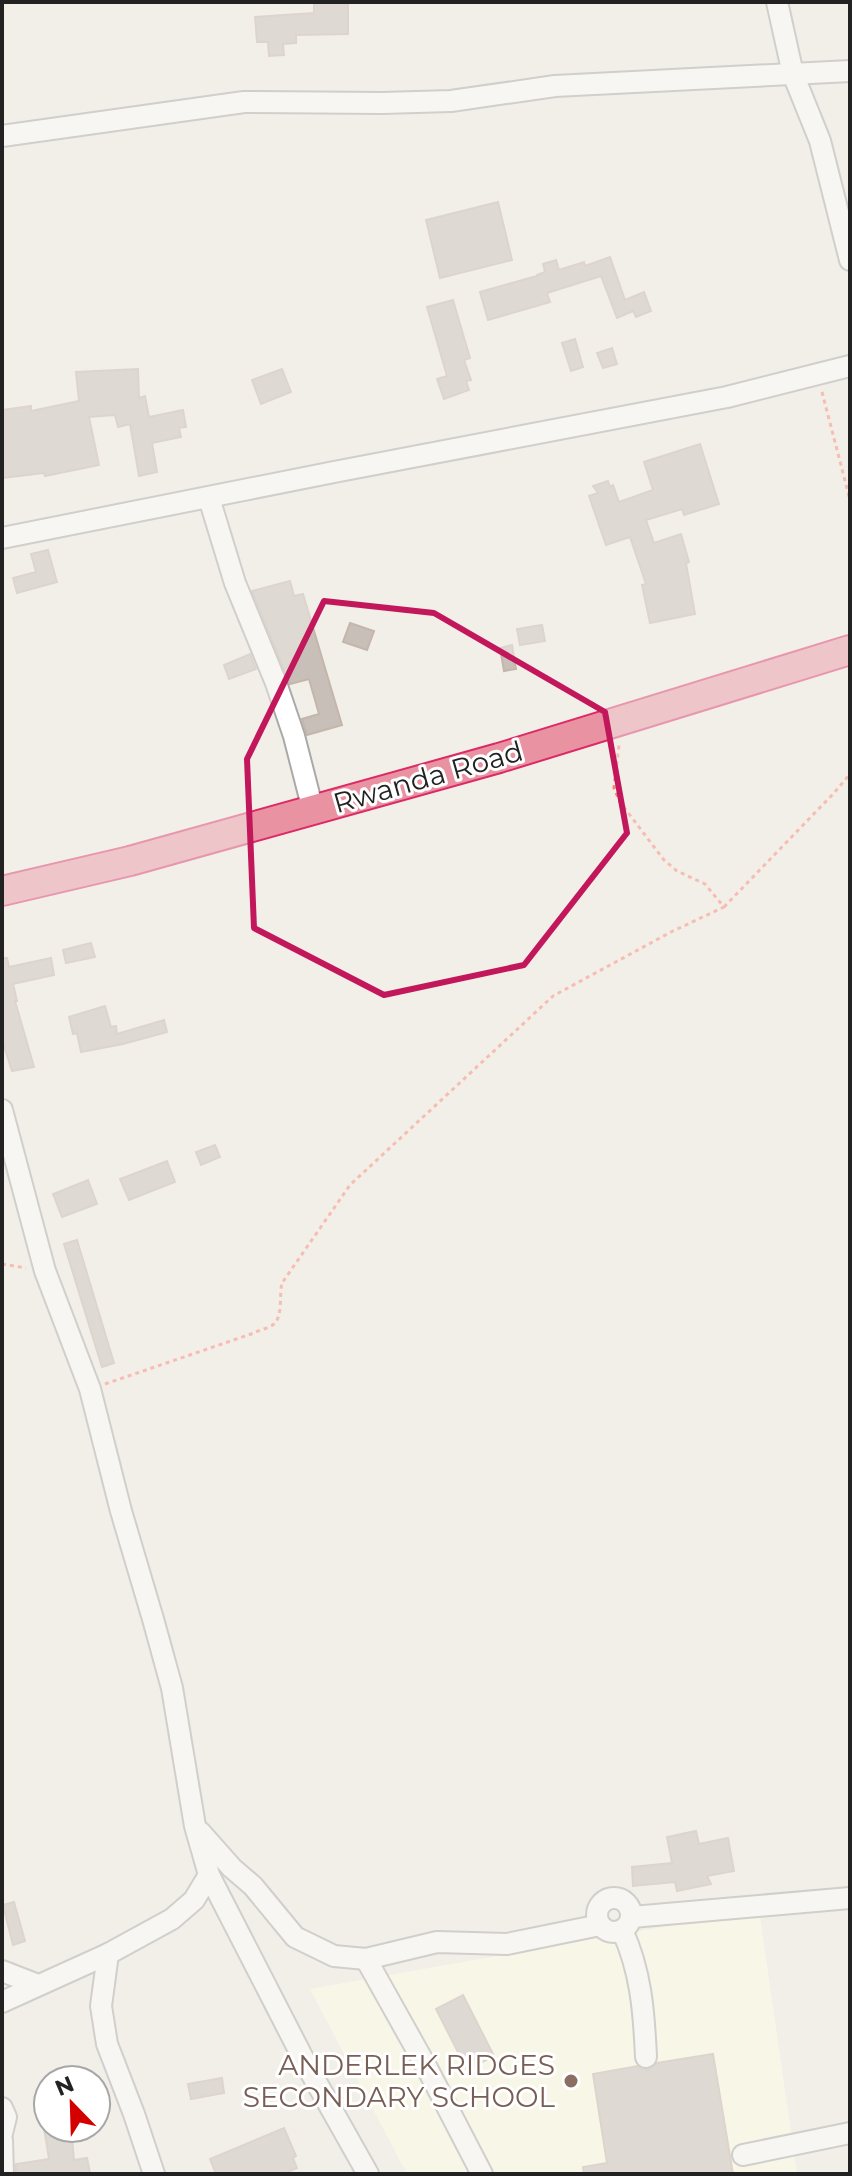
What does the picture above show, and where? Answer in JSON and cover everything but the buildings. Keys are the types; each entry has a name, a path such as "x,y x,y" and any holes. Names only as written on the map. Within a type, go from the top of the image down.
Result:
{"highway":[{"name":"Rwanda Road","path":"2,891 130,861 499,758 850,650"}],"street":[{"path":"777,2 793,74 820,141 850,260"},
{"path":"2,136 244,102 451,101 555,86 850,71"},
{"path":"2,538 727,397 850,366"},
{"path":"209,498 235,583 294,736 313,810"},
{"path":"2,1110 45,1271 90,1389 172,1688 195,1826 209,1875 306,2064 368,2174"},
{"path":"195,1826 232,1868 253,1886 295,1937 334,1956 366,1959 437,1942 507,1944 600,1925"},
{"path":"2,2002 108,1954 172,1919 194,1900 209,1875"},
{"path":"646,2057 643,1996 627,1924 627,1903 613,1897 606,1899 597,1911 600,1925 614,1931 627,1924 850,1898"},
{"path":"108,1954 101,2006 107,2044 154,2174"},
{"path":"366,1959 482,2174"},
{"path":"2,1971 38,1985"},
{"path":"2,2108 6,2117 2,2133"},
{"path":"743,2155 850,2133"},
{"path":"2,2140 3,2174"}],"path":[{"path":"818,373 850,500"},
{"path":"622,720 614,788 620,802 664,860 677,871 705,884 724,907"},
{"path":"90,1389 274,1324 279,1314 282,1283 350,1185 553,996 724,907 850,774"},
{"path":"2,1264 45,1271"}],"highlighted area":[{"path":"324,601 434,613 605,712 627,833 524,965 384,995 254,928 247,759"}],"shaded area":[{"name":"ANDERLEK RIDGES SECONDARY SCHOOL","path":"759,1910 797,2174 407,2174 310,1989"}],"place":[{"name":"ANDERLEK RIDGES SECONDARY SCHOOL","path":"571,2081"}]}
